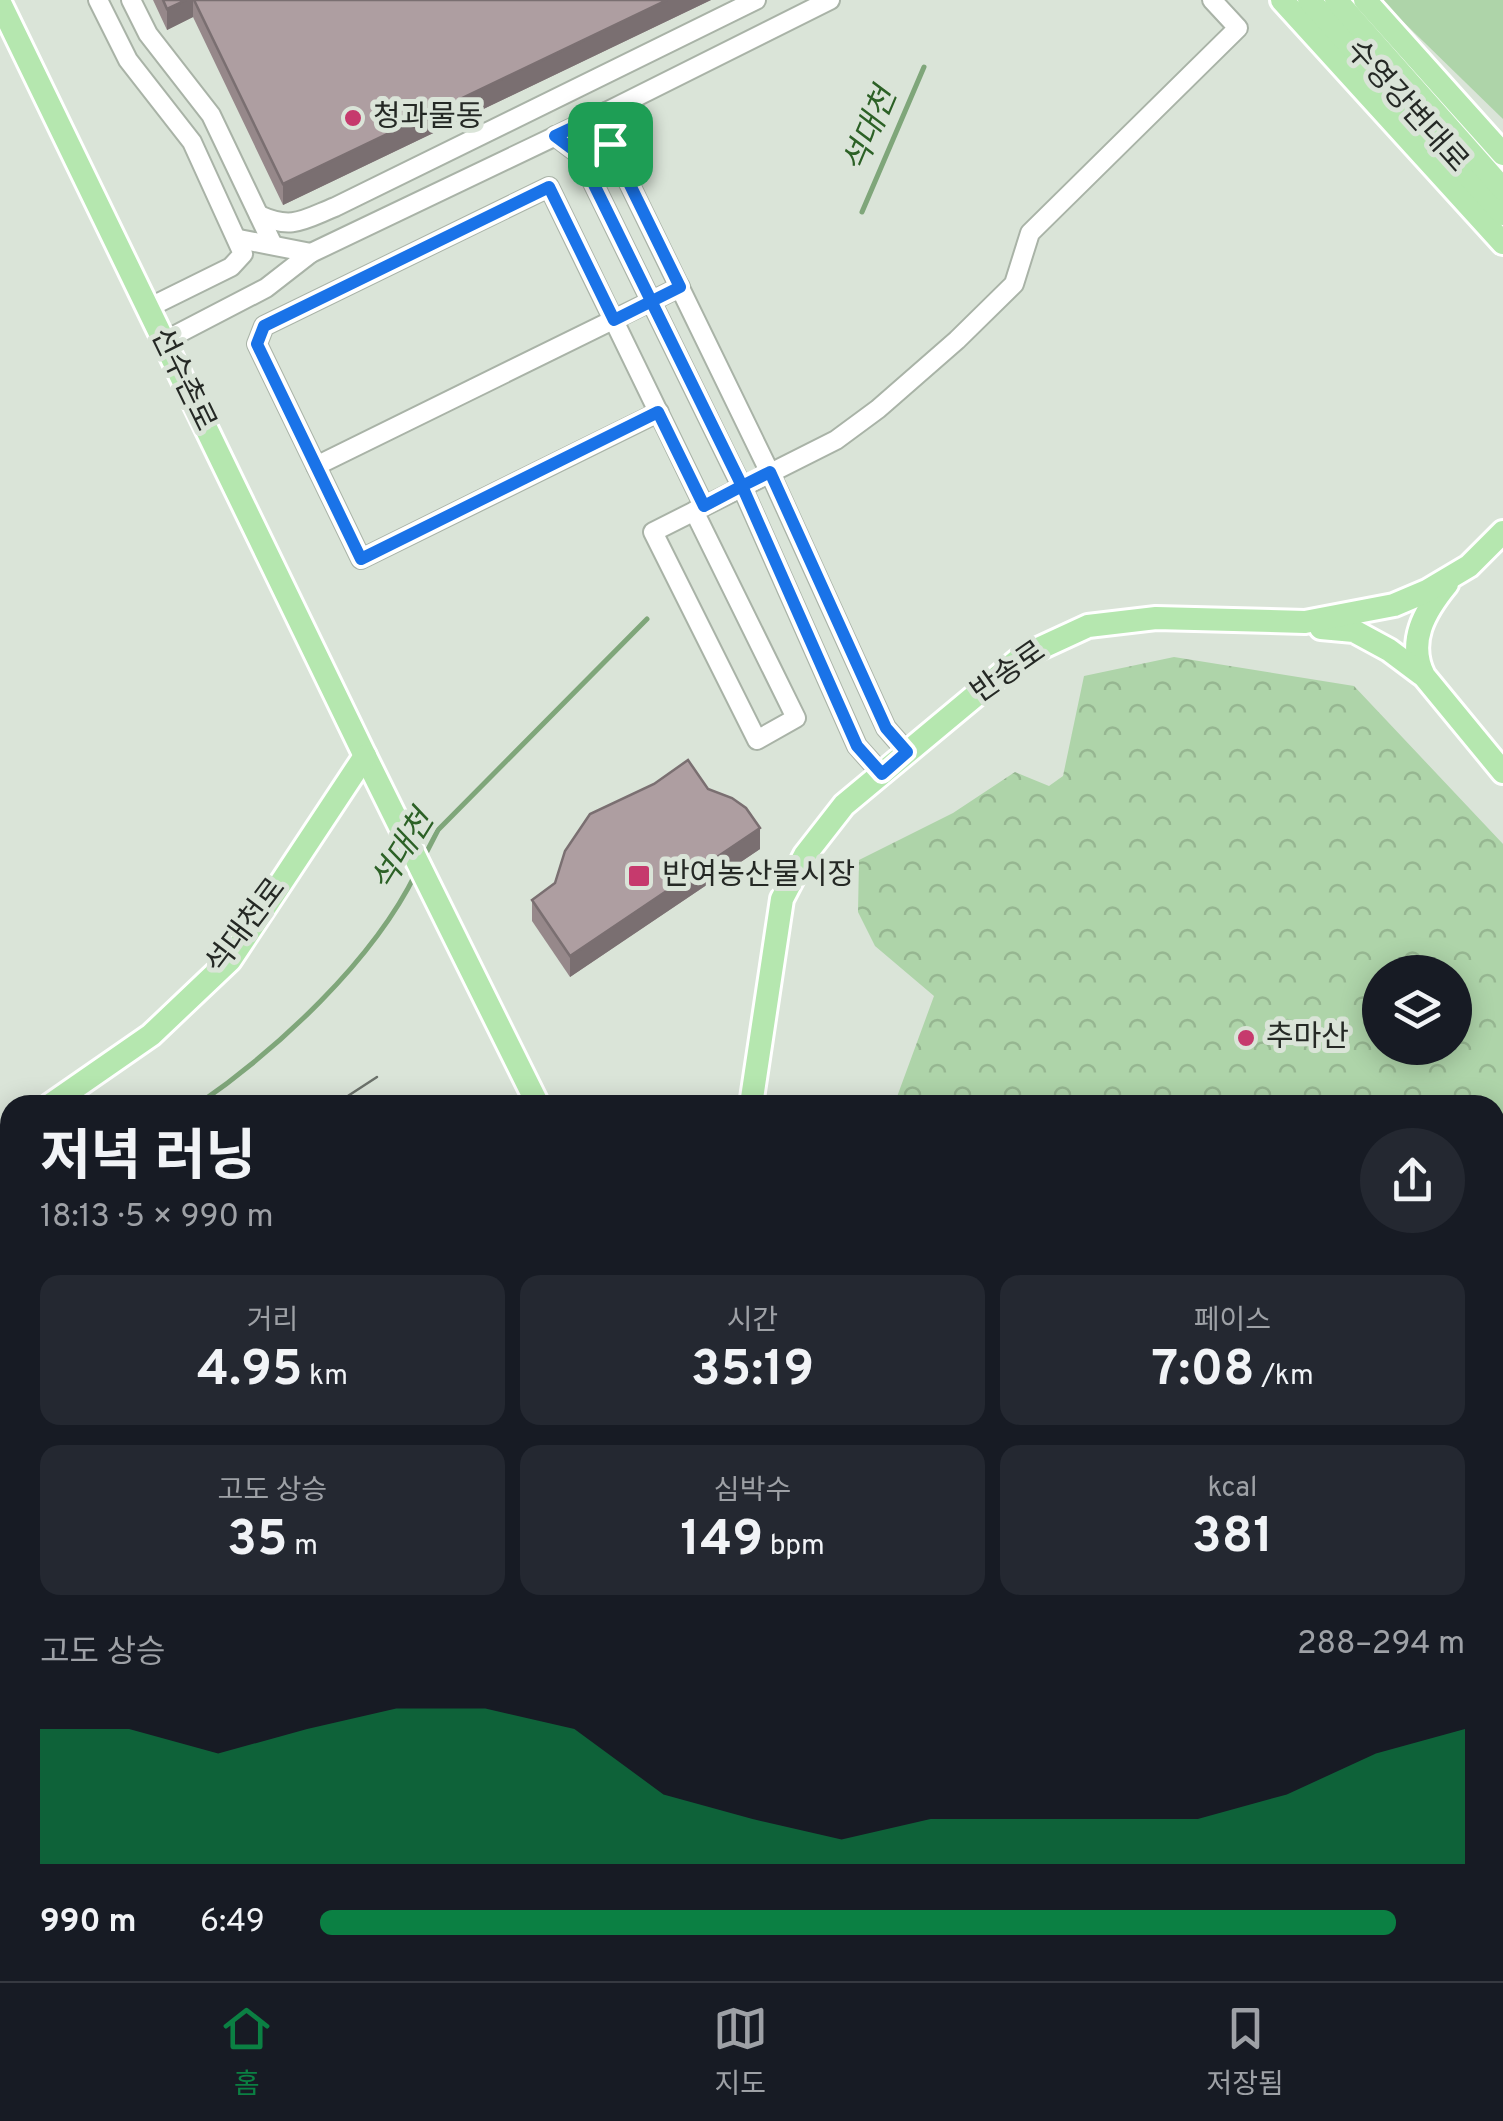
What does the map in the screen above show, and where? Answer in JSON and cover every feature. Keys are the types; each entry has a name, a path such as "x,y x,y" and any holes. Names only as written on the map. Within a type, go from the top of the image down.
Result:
{"main road":[{"path":"1282,0 1503,243"},
{"name":"수영강변대로","path":"1308,0 1503,214"},
{"path":"1336,0 1503,189"},
{"path":"1365,0 1503,154"},
{"name":"선수촌로","path":"0,3 533,1095"},
{"name":"반송로","path":"753,1095 782,899 804,855 844,806 1022,656 1088,626 1156,618 1305,622 1394,605 1462,570 1503,532"},
{"path":"1503,562 1462,570 1429,608 1416,639 1415,659 1424,676 1503,772"},
{"path":"1284,623 1354,630 1424,676"},
{"name":"석대천로","path":"64,1095 151,1035 230,960 365,756"}],"street":[{"path":"98,0 128,60 192,142 243,254 231,267 148,308"},
{"path":"131,0 148,34 210,115 273,246"},
{"path":"258,215 279,224 293,224 335,207 756,0"},
{"path":"164,342 266,288 311,253 830,0"},
{"path":"658,412 361,559 257,344 264,326 549,187 658,412 699,509 796,718 757,740 653,532 699,509 742,486 836,440 958,340 1014,284 1030,233 1238,28 1212,0"},
{"path":"606,112 610,144 770,472 886,728 907,752"},
{"path":"555,136 579,154 742,486 857,746 882,774"},
{"path":"238,239 311,253"},
{"path":"316,466 680,287"}],"green space":[{"path":"1382,0 1503,0 1503,119 1387,6"},
{"path":"1174,657 1354,686 1503,844 1503,1095 898,1095 934,996 875,946 858,912 859,860 953,813 1015,772 1049,786 1063,776 1084,676"}],"building":[{"path":"163,0 186,0 167,9"},
{"name":"청과물동","path":"194,0 667,0 283,184"},
{"path":"688,760 708,789 746,808 760,828 570,956 532,900 555,883 565,851 590,814 654,784"}],"waterway":[{"name":"석대천","path":"862,212 924,67"},
{"name":"석대천","path":"423,859 438,830 647,619"},
{"name":"석대천","path":"211,1095 259,1058 321,1001 375,938 416,873"}],"tram line":[{"path":"349,1095 377,1077"}],"place":[{"name":"청과물동","path":"353,118"},
{"name":"반여농산물시장","path":"639,876"},
{"name":"추마산","path":"1246,1038"}],"route":[{"path":"610,144 606,112 555,136 579,154 651,301 742,486 770,472 886,728 907,752 882,774 857,746 742,486 704,506 658,412 361,559 257,344 264,326 549,187 614,320 651,301 680,287 610,144"}]}
